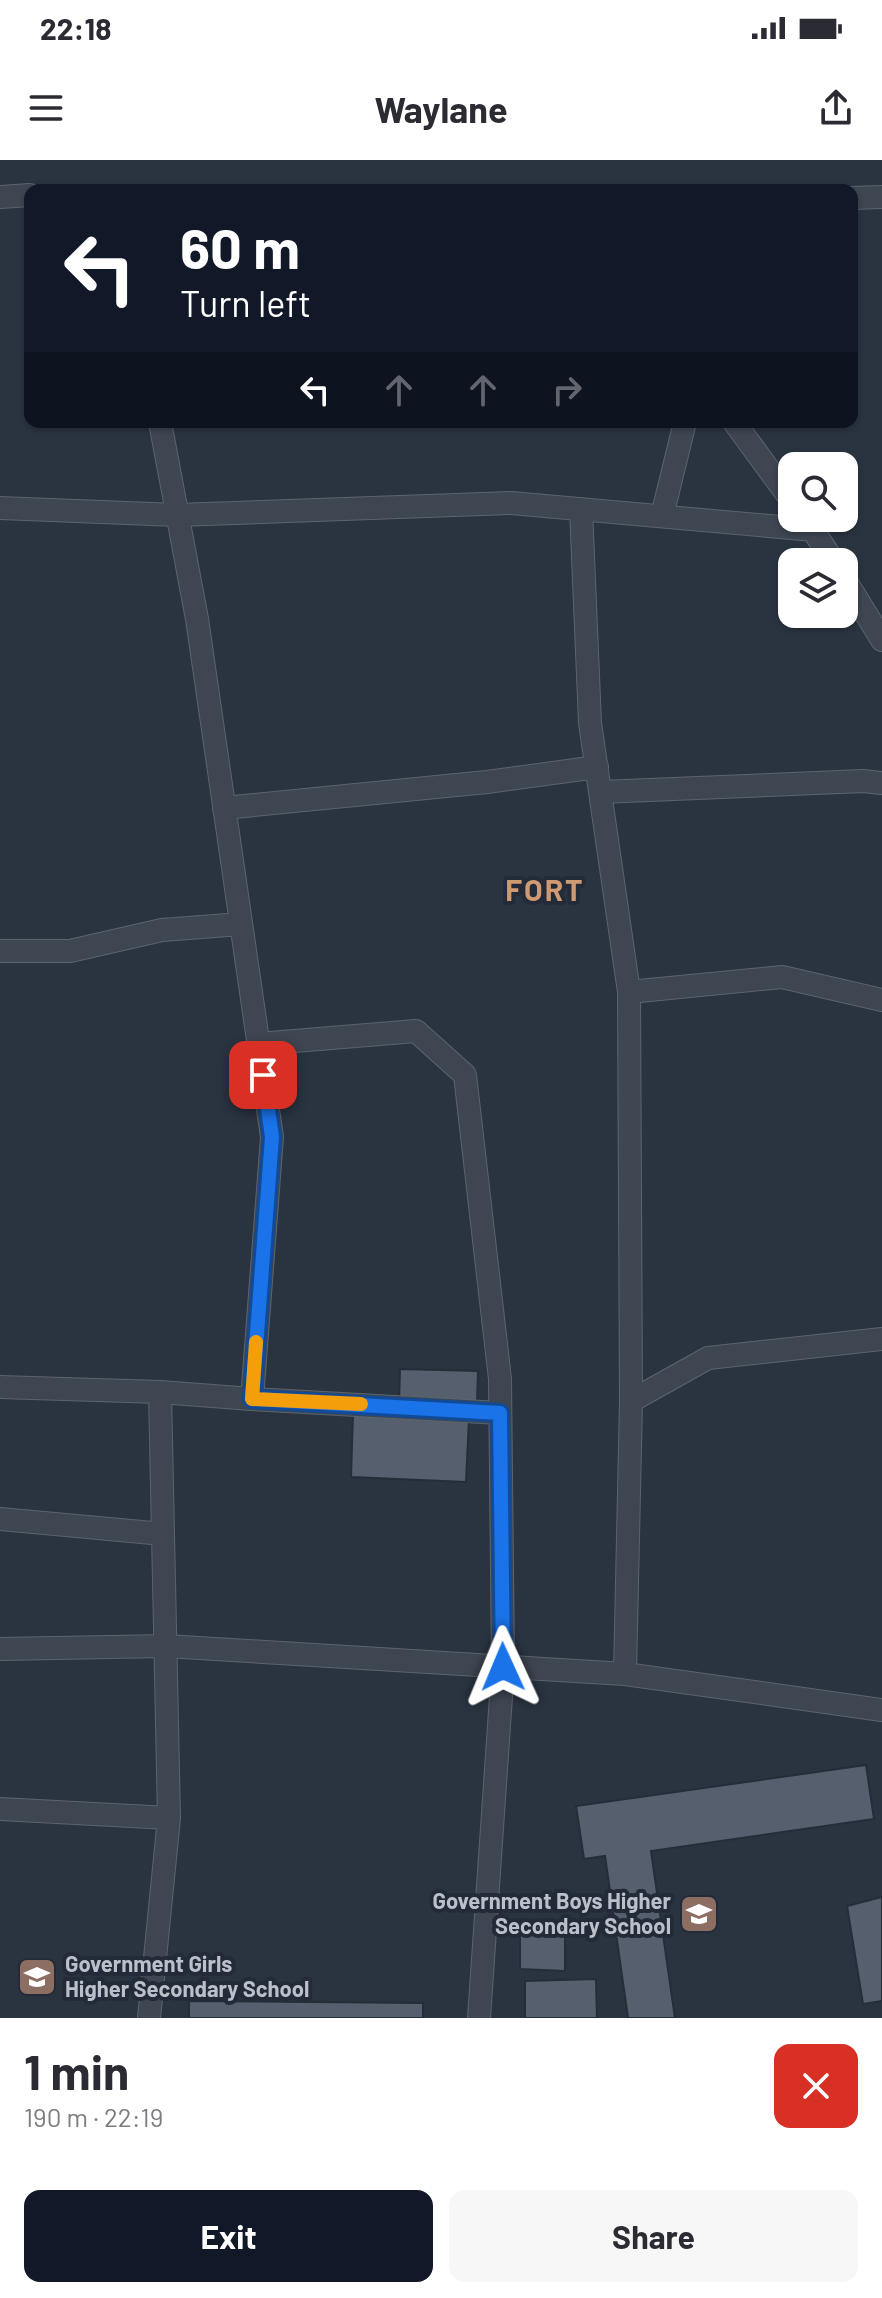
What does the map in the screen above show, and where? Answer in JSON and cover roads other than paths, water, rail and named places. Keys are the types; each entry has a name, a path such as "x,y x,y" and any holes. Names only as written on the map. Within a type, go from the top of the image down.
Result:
{"street":[{"path":"0,197 24,195"},
{"path":"858,198 882,197"},
{"path":"161,428 197,619 272,1137 252,1399"},
{"path":"662,516 684,428"},
{"path":"738,428 778,482"},
{"path":"0,508 177,515 511,503 778,522"},
{"path":"581,509 590,723 629,992 631,1401 625,1674"},
{"path":"858,601 882,640"},
{"path":"224,808 487,782 597,767"},
{"path":"601,792 863,781 882,783"},
{"path":"0,951 70,951 162,930 241,924"},
{"path":"629,992 782,977 882,1000"},
{"path":"258,1044 416,1031 465,1075 500,1379 503,1667 479,2018"},
{"path":"631,1401 708,1358 882,1339"},
{"path":"0,1387 160,1392 500,1413"},
{"path":"149,2018 169,1818 160,1392"},
{"path":"0,1519 163,1534"},
{"path":"0,1649 166,1646 625,1674 882,1710"},
{"path":"0,1809 169,1818"}],"place":[{"name":"Government Boys Higher Secondary School","path":"699,1914"},
{"name":"Government Girls Higher Secondary School","path":"37,1977"}],"district":[{"name":"FORT","path":"545,891"}]}
